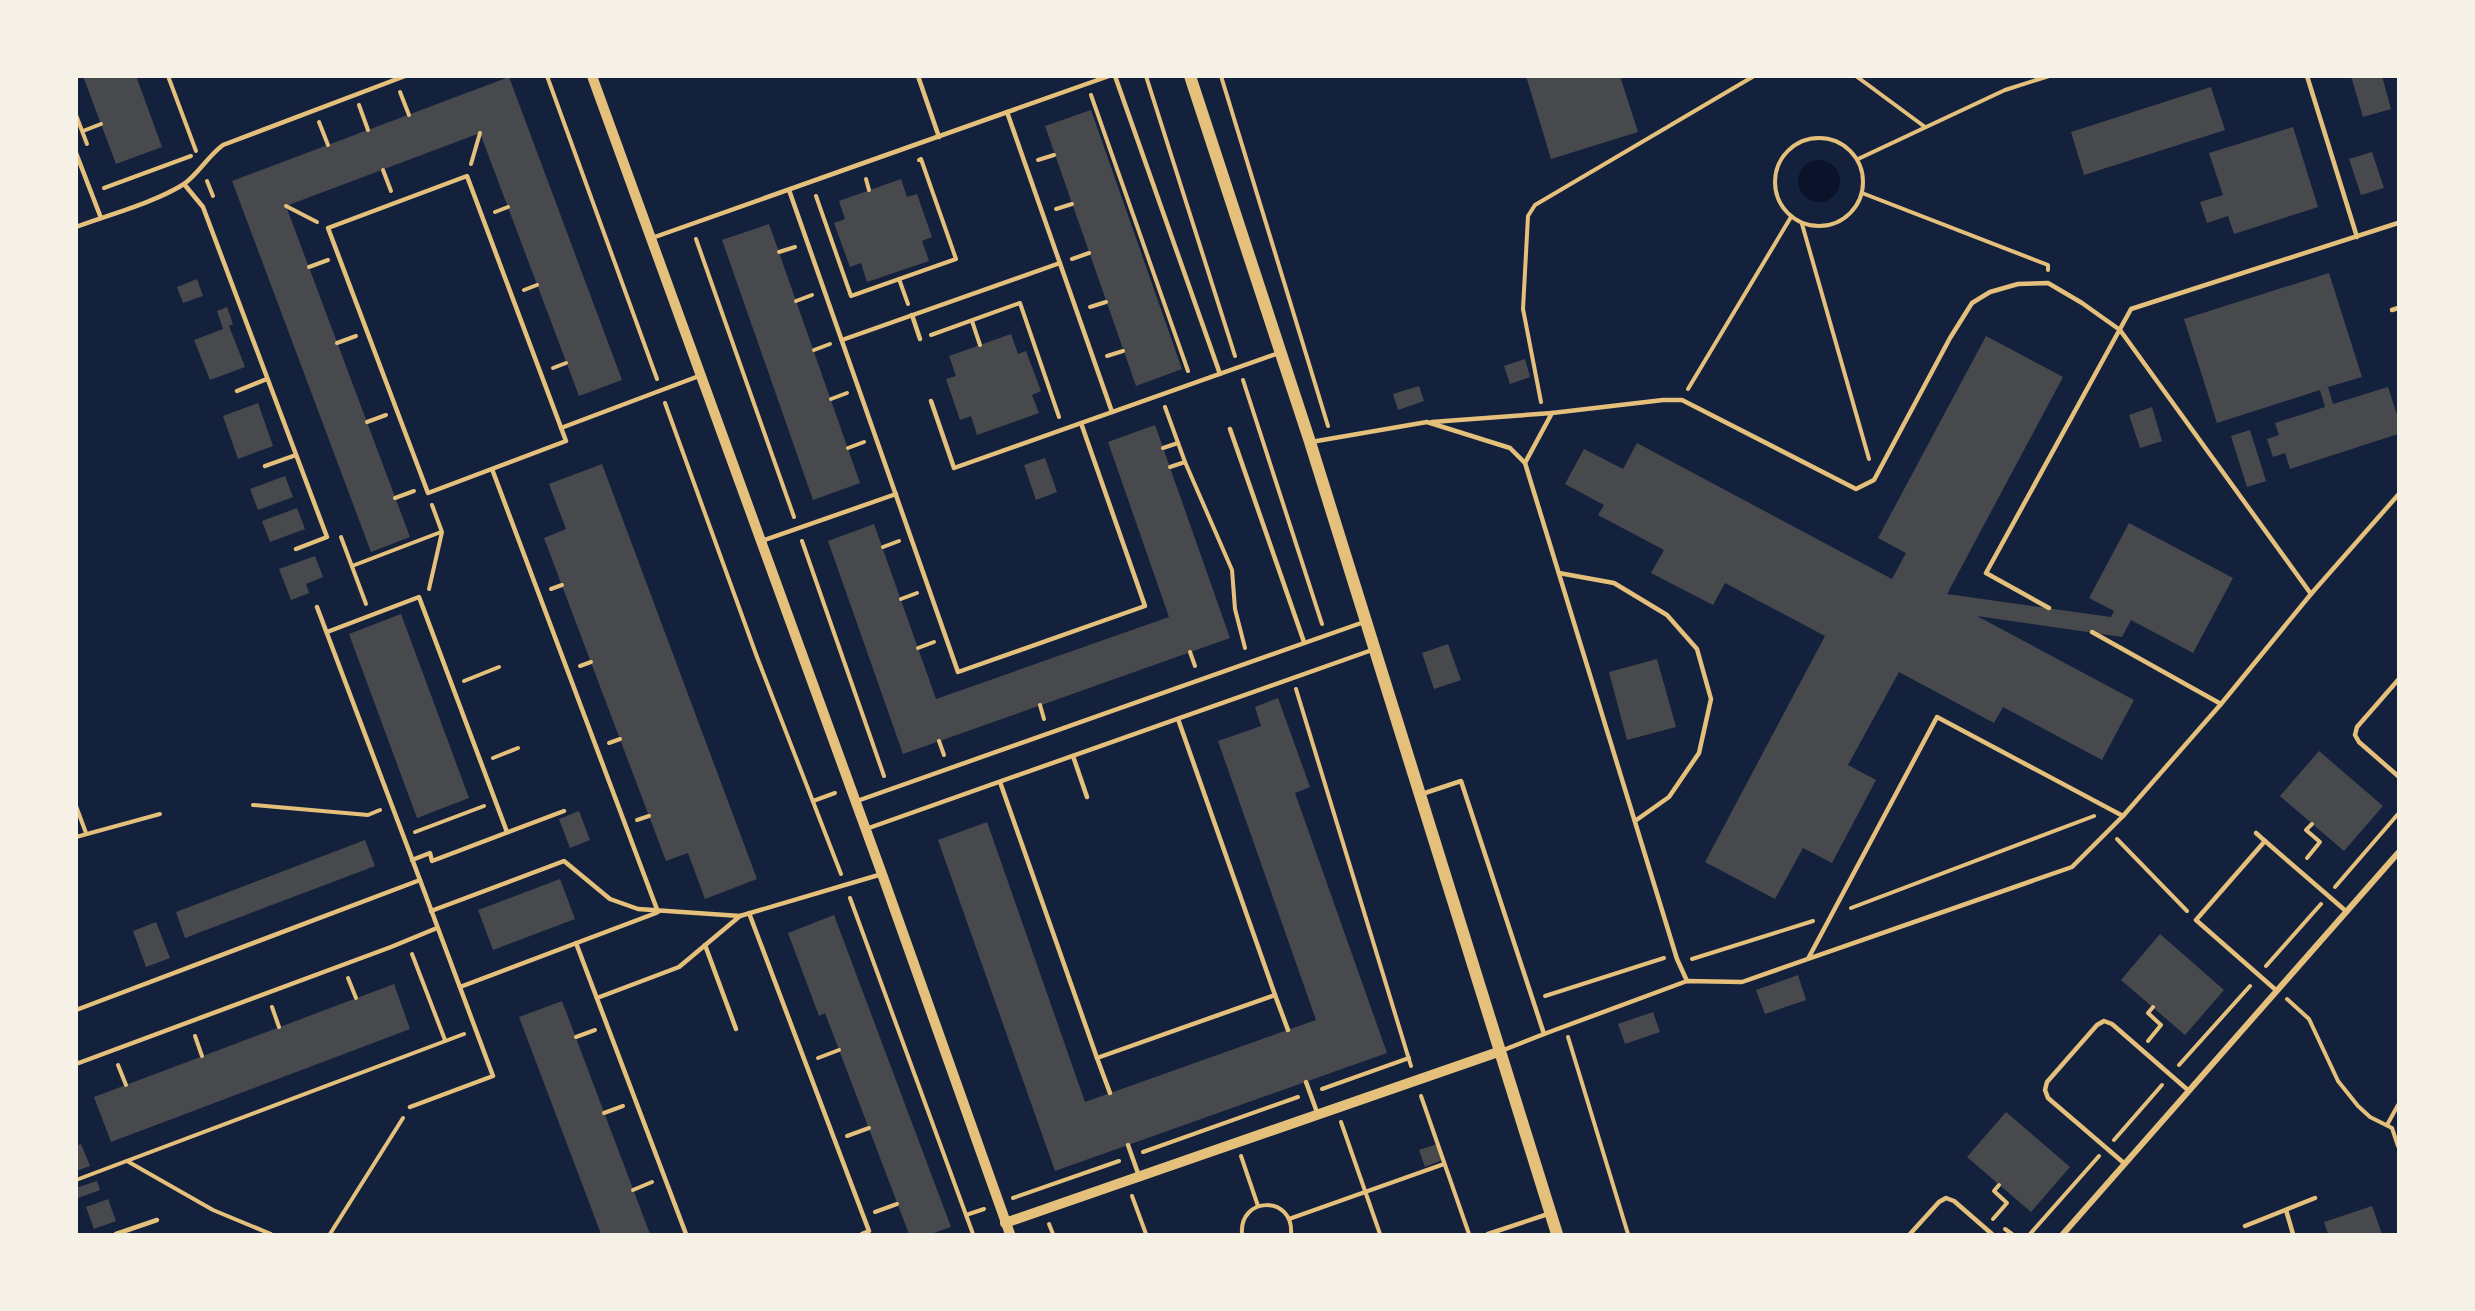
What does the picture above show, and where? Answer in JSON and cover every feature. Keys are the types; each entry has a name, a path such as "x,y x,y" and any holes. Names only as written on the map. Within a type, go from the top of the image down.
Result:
{"main road":[{"path":"1190,76 1310,442 1557,1234"}],"street":[{"path":"592,76 866,829 1010,1234"},
{"path":"2063,1234 2398,853"},
{"path":"1005,1223 1501,1051"}],"lane":[{"path":"76,227 162,195 184,184 202,167 211,154 223,145 405,76"},
{"path":"918,76 939,137"},
{"path":"652,238 1108,76"},
{"path":"1115,76 1220,374"},
{"path":"2307,76 2357,237"},
{"path":"1007,112 1112,412"},
{"path":"76,153 101,218"},
{"path":"467,176 566,441 428,494 328,228 467,176"},
{"path":"184,184 203,207 327,537 296,549"},
{"path":"789,190 958,672 1145,606 1081,423"},
{"path":"2049,608 1986,573 2131,309 2398,223"},
{"path":"842,340 1060,263"},
{"path":"1310,442 1427,422 1543,414 1663,400 1682,400 1856,489 1874,480 1950,338 1972,303 1990,292 2018,284 2048,283 2120,330 2311,594"},
{"path":"2392,310 2398,308"},
{"path":"912,315 920,339"},
{"path":"931,401 954,468 1279,353"},
{"path":"561,428 702,375"},
{"path":"237,391 267,379"},
{"path":"1525,463 1552,413"},
{"path":"1427,422 1510,448 1525,463 1677,959 1687,981"},
{"path":"1230,429 1304,642"},
{"path":"265,466 296,455"},
{"path":"492,469 658,912"},
{"path":"761,541 896,494"},
{"path":"1501,1051 1687,981 1742,982 2072,867 2123,816 2398,495"},
{"path":"1559,573 1614,583 1667,615 1697,649 1711,699 1699,753 1669,797 1635,821"},
{"path":"327,632 419,597 507,832"},
{"path":"317,607 493,1076 410,1107"},
{"path":"855,801 1366,621"},
{"path":"2092,632 2221,704"},
{"path":"866,829 1375,649"},
{"path":"2398,680 2357,727 2355,735 2359,742 2398,776"},
{"path":"1809,957 1937,717 2123,816"},
{"path":"1178,719 1288,1030"},
{"path":"1073,756 1087,797"},
{"path":"1420,794 1461,781 1544,1034"},
{"path":"1000,782 1110,1093"},
{"path":"412,860 429,853 432,861 564,811"},
{"path":"2256,833 2347,912"},
{"path":"2265,840 2196,920 2277,991"},
{"path":"431,911 564,861 610,899 638,909 740,916"},
{"path":"597,998 679,967 740,916 882,874"},
{"path":"76,1010 420,880"},
{"path":"460,987 658,912"},
{"path":"749,913 869,1232 862,1234"},
{"path":"76,1064 437,928"},
{"path":"576,943 686,1234"},
{"path":"705,945 736,1029"},
{"path":"1097,1058 1275,995"},
{"path":"2125,1164 2048,1098 2045,1090 2047,1083 2097,1025 2104,1021 2112,1024 2189,1091"},
{"path":"1306,1082 1318,1115"},
{"path":"1128,1145 1139,1176"},
{"path":"1910,1234 1939,1202 1946,1198 1954,1201 1992,1234"},
{"path":"2245,1226 2315,1198"},
{"path":"2286,1210 2294,1234"},
{"path":"1488,1234 1551,1213"},
{"path":"116,1234 157,1220"}],"path":[{"path":"104,189 198,154 168,76"},
{"path":"547,76 757,657 841,875"},
{"path":"1221,76 1332,438"},
{"path":"1543,414 1523,309 1528,216 1535,205 1754,76"},
{"path":"1856,76 1925,128"},
{"path":"1858,159 2005,90 2049,76"},
{"path":"1090,92 1188,372"},
{"path":"355,95 368,130"},
{"path":"403,97 409,115"},
{"path":"83,131 101,124"},
{"path":"321,128 328,146"},
{"path":"467,176 480,133"},
{"path":"1819,137 1834,140 1848,147 1858,159 1864,176 1862,193 1854,210 1839,222 1821,227 1802,224 1791,217 1780,205 1775,190 1775,175 1780,160 1790,148 1803,140 1819,137"},
{"path":"1035,162 1054,155"},
{"path":"816,196 851,296 956,259 921,159"},
{"path":"383,170 396,203"},
{"path":"866,179 869,190"},
{"path":"1862,193 2048,265 2048,283"},
{"path":"1052,211 1072,204"},
{"path":"286,206 328,228"},
{"path":"1682,400 1791,217"},
{"path":"1802,224 1874,480"},
{"path":"696,238 884,776"},
{"path":"779,252 796,246"},
{"path":"1070,260 1089,253"},
{"path":"899,279 912,315"},
{"path":"796,301 813,295"},
{"path":"1087,308 1106,302"},
{"path":"920,339 1020,303 1064,429"},
{"path":"972,321 980,345"},
{"path":"814,350 831,344"},
{"path":"1104,357 1123,351"},
{"path":"831,399 848,393"},
{"path":"1161,395 1185,462 1232,570 1235,609 1245,648"},
{"path":"848,448 865,442"},
{"path":"1164,448 1178,442"},
{"path":"1170,467 1185,462"},
{"path":"395,498 425,487"},
{"path":"419,597 431,588 442,532 428,494"},
{"path":"896,530 904,551"},
{"path":"352,566 442,532"},
{"path":"883,547 900,541"},
{"path":"915,582 922,602"},
{"path":"550,589 562,585"},
{"path":"361,591 366,605"},
{"path":"901,599 918,593"},
{"path":"932,632 939,651"},
{"path":"918,648 935,642"},
{"path":"1190,652 1195,666"},
{"path":"579,666 591,662"},
{"path":"452,685 499,667"},
{"path":"1293,678 1408,1058 1468,1234"},
{"path":"1040,705 1044,719"},
{"path":"608,743 620,739"},
{"path":"939,741 944,755"},
{"path":"481,762 518,748"},
{"path":"404,837 496,802"},
{"path":"253,806 368,814"},
{"path":"76,807 86,833"},
{"path":"76,837 160,814"},
{"path":"637,820 649,816"},
{"path":"2307,858 2320,842 2306,830 2312,824"},
{"path":"2121,843 2183,906"},
{"path":"850,898 973,1234"},
{"path":"412,954 445,1041"},
{"path":"2030,1234 2259,975"},
{"path":"348,978 356,998"},
{"path":"2277,991 2309,1019 2338,1081 2370,1117 2392,1128 2398,1146"},
{"path":"272,1007 279,1027"},
{"path":"2148,1041 2161,1025 2148,1013 2153,1007"},
{"path":"576,1037 607,1025"},
{"path":"1565,1026 1628,1234"},
{"path":"76,1180 476,1029"},
{"path":"195,1036 202,1056"},
{"path":"806,1062 839,1050"},
{"path":"966,1215 1408,1058"},
{"path":"118,1065 126,1085"},
{"path":"604,1113 636,1101"},
{"path":"2386,1125 2398,1106"},
{"path":"330,1234 410,1107"},
{"path":"1336,1108 1380,1234"},
{"path":"835,1140 868,1128"},
{"path":"1236,1143 1258,1206"},
{"path":"127,1161 213,1210 271,1234"},
{"path":"1289,1219 1444,1164"},
{"path":"633,1190 664,1178"},
{"path":"1126,1181 1146,1234"},
{"path":"1993,1219 2007,1203 1994,1191 1999,1185"},
{"path":"863,1216 897,1204"},
{"path":"1242,1234 1243,1221 1258,1206 1273,1206 1285,1213 1289,1219 1291,1234"}],"water":[{"path":"1819,160 1827,161 1834,166 1839,173 1839,189 1834,196 1827,201 1819,202 1811,201 1804,196 1799,189 1798,181 1799,173 1804,166 1811,161"}],"building":[{"path":"83,76 136,76 162,147 116,164"},
{"path":"1526,76 1620,76 1638,132 1551,159"},
{"path":"2351,76 2382,76 2391,109 2363,117"},
{"path":"509,77 622,380 579,396 480,133 286,206 410,537 371,552 232,181"},
{"path":"2211,87 2225,130 2084,175 2071,132"},
{"path":"1091,110 1182,369 1136,386 1045,126"},
{"path":"2293,127 2318,207 2234,234 2228,216 2207,223 2200,202 2223,195 2209,153"},
{"path":"2372,152 2384,188 2361,195 2349,159"},
{"path":"901,179 907,197 917,194 932,237 922,241 929,261 867,282 861,263 850,267 834,223 845,219 839,201"},
{"path":"769,224 860,483 813,500 722,240"},
{"path":"2329,273 2362,377 2328,387 2333,404 2388,387 2398,418 2398,434 2290,469 2285,453 2273,457 2267,439 2279,435 2275,423 2325,407 2320,390 2217,423 2184,319"},
{"path":"197,279 203,296 183,303 177,287"},
{"path":"227,307 233,324 229,326 245,367 210,380 194,340 223,329 217,311"},
{"path":"1011,334 1018,354 1026,351 1041,391 1032,395 1039,413 977,435 971,416 960,420 946,379 956,376 949,356"},
{"path":"1986,336 2063,377 1947,594 2111,617 2114,611 2089,598 2129,523 2233,578 2193,653 2131,620 2122,637 1977,616 2134,700 2102,760 2003,707 1994,723 1899,672 1848,765 1876,780 1832,863 1803,848 1775,899 1705,862 1825,636 1725,583 1713,605 1651,573 1664,550 1598,515 1604,505 1565,484 1584,449 1623,469 1637,443 1892,579 1906,553 1878,538"},
{"path":"1525,359 1530,377 1510,384 1504,366"},
{"path":"1419,386 1424,401 1398,410 1393,394"},
{"path":"258,403 273,446 238,459 223,416"},
{"path":"2152,407 2162,441 2140,448 2129,415"},
{"path":"1155,425 1230,638 903,754 828,541 874,524 936,699 1169,617 1108,442"},
{"path":"2250,430 2266,481 2247,487 2231,436"},
{"path":"1045,458 1057,492 1036,500 1024,465"},
{"path":"602,464 757,879 705,899 688,853 666,861 544,538 566,529 549,484"},
{"path":"285,476 293,497 258,510 250,489"},
{"path":"297,508 305,529 270,542 262,521"},
{"path":"315,556 323,577 306,584 309,593 291,600 279,569"},
{"path":"401,614 469,798 417,818 349,634"},
{"path":"1448,644 1461,680 1434,689 1422,653"},
{"path":"1657,659 1676,727 1627,740 1609,672"},
{"path":"1278,698 1310,787 1295,793 1387,1053 1055,1171 938,840 987,822 1085,1102 1316,1020 1218,741 1261,726 1255,707"},
{"path":"2319,751 2383,806 2344,851 2280,796"},
{"path":"579,811 590,840 570,848 559,819"},
{"path":"365,840 375,866 185,938 176,912"},
{"path":"560,879 575,919 493,950 478,910"},
{"path":"834,915 951,1227 931,1234 909,1234 825,1013 819,1016 788,933"},
{"path":"156,922 170,958 146,967 133,931"},
{"path":"2160,934 2224,990 2185,1035 2121,980"},
{"path":"1798,975 1806,1000 1765,1014 1756,990"},
{"path":"394,984 410,1029 111,1142 94,1097"},
{"path":"562,1001 650,1234 601,1234 519,1017"},
{"path":"1653,1012 1660,1032 1625,1044 1618,1024"},
{"path":"2006,1112 2070,1167 2031,1212 1967,1157"},
{"path":"81,1144 90,1166 76,1171 76,1146"},
{"path":"1437,1144 1442,1160 1425,1167 1419,1150"},
{"path":"97,1181 100,1190 78,1198 76,1188"},
{"path":"108,1199 116,1221 94,1229 86,1207"},
{"path":"2372,1206 2382,1234 2328,1234 2324,1222"}]}
